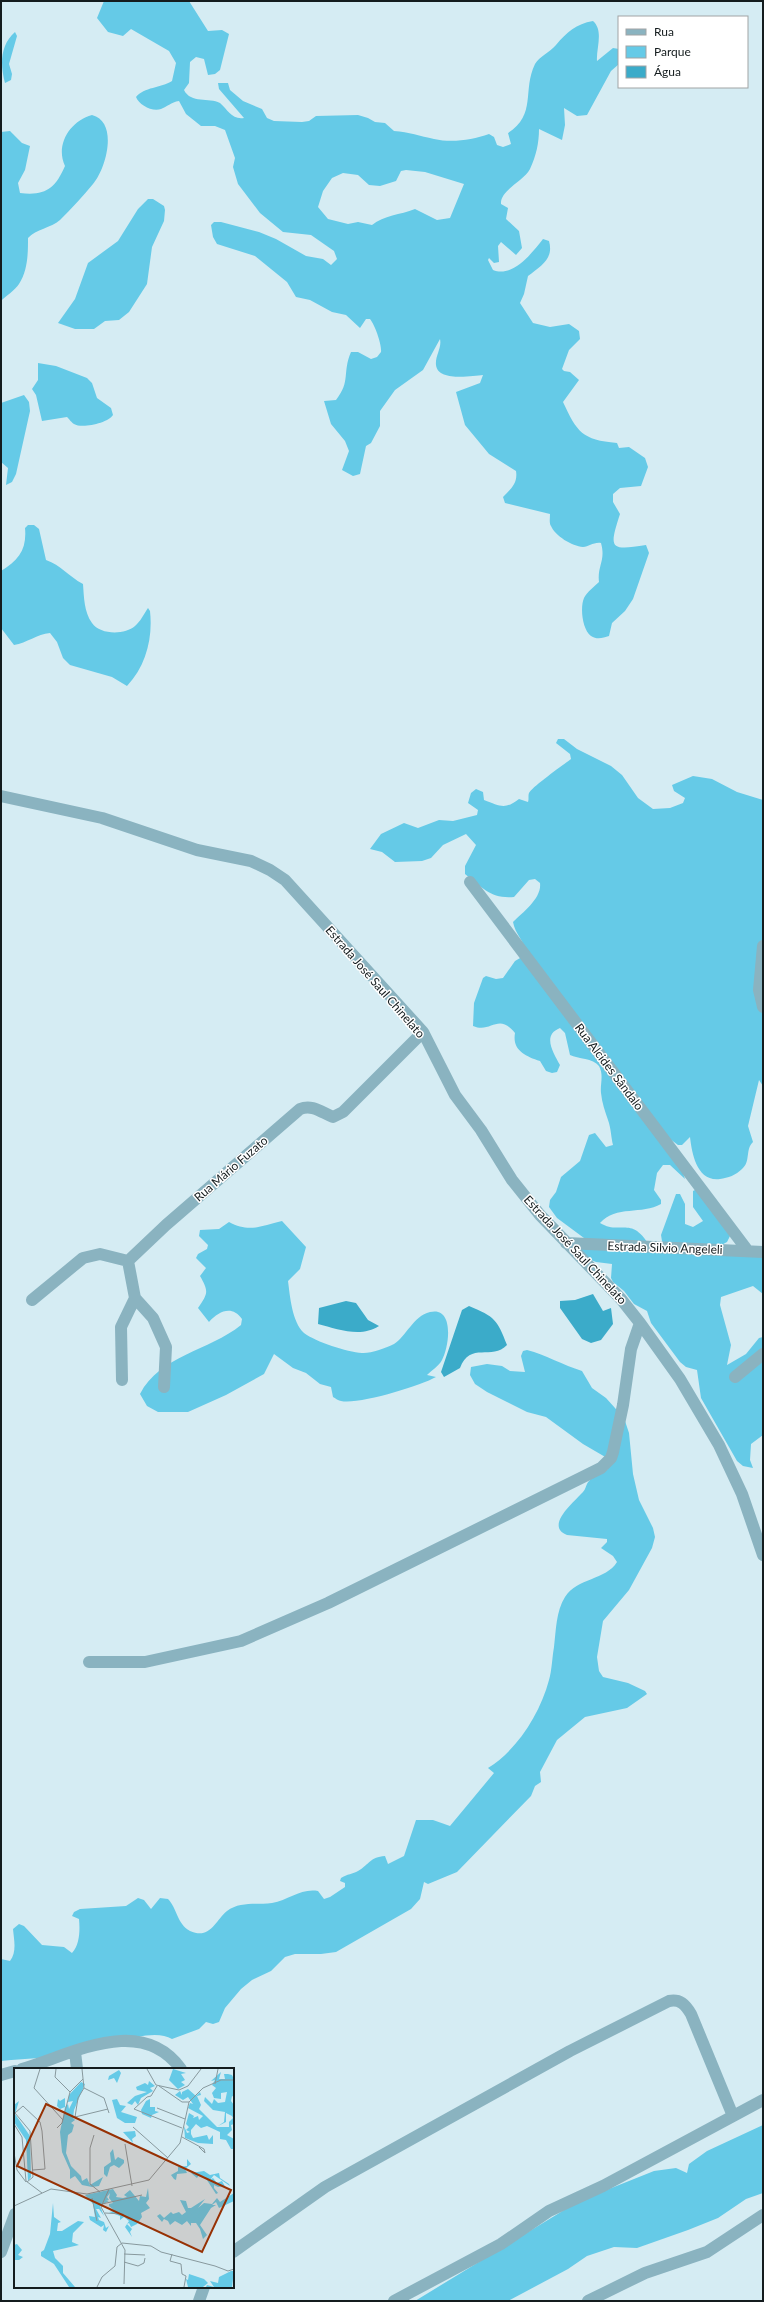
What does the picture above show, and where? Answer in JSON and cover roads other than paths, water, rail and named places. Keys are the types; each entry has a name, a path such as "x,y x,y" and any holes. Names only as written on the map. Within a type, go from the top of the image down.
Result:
{"street":[{"name":"Estrada José Saul Chinelato","path":"1,796 102,818 197,850 251,861 270,870 285,880 422,1032 455,1095 481,1130 512,1180 540,1215 621,1299 680,1379 719,1445 742,1494 763,1555"},
{"name":"Rua Alcides Sândalo","path":"470,882 748,1251"},
{"path":"763,946 759,990 763,1007"},
{"name":"Rua Mário Fuzato","path":"128,1261 166,1225 300,1110 305,1107 314,1108 333,1116 343,1112 422,1032"},
{"name":"Estrada Silvio Angeleli","path":"566,1243 763,1252"},
{"path":"32,1300 83,1258 100,1254 128,1261 135,1298 153,1318 166,1347 164,1387"},
{"path":"122,1380 121,1326 135,1298"},
{"path":"89,1662 145,1662 241,1641 328,1603 600,1468 611,1458 613,1452 623,1405 631,1349 640,1323"},
{"path":"735,1377 763,1354"},
{"path":"234,2251 325,2187 570,2051 669,2001 676,2000 681,2002 690,2014 733,2116"},
{"path":"25,2068 107,2041 133,2040 153,2046 174,2060 180,2068"},
{"path":"75,2052 77,2068"},
{"path":"1,2075 14,2071"},
{"path":"394,2301 501,2244 549,2211 603,2186 763,2100"},
{"path":"588,2301 633,2278 707,2252 763,2215"},
{"path":"1,2252 14,2217"},
{"path":"199,2301 204,2288"}],"water":[{"path":"593,1294 603,1311 611,1308 613,1324 601,1340 591,1343 582,1339 560,1308 560,1301 575,1300"},
{"path":"346,1301 356,1303 368,1320 379,1326 372,1330 357,1332 341,1330 318,1324 319,1308"},
{"path":"469,1306 490,1316 494,1320 507,1345 495,1352 475,1353 469,1355 464,1360 460,1368 444,1377 441,1372 462,1310"}]}
